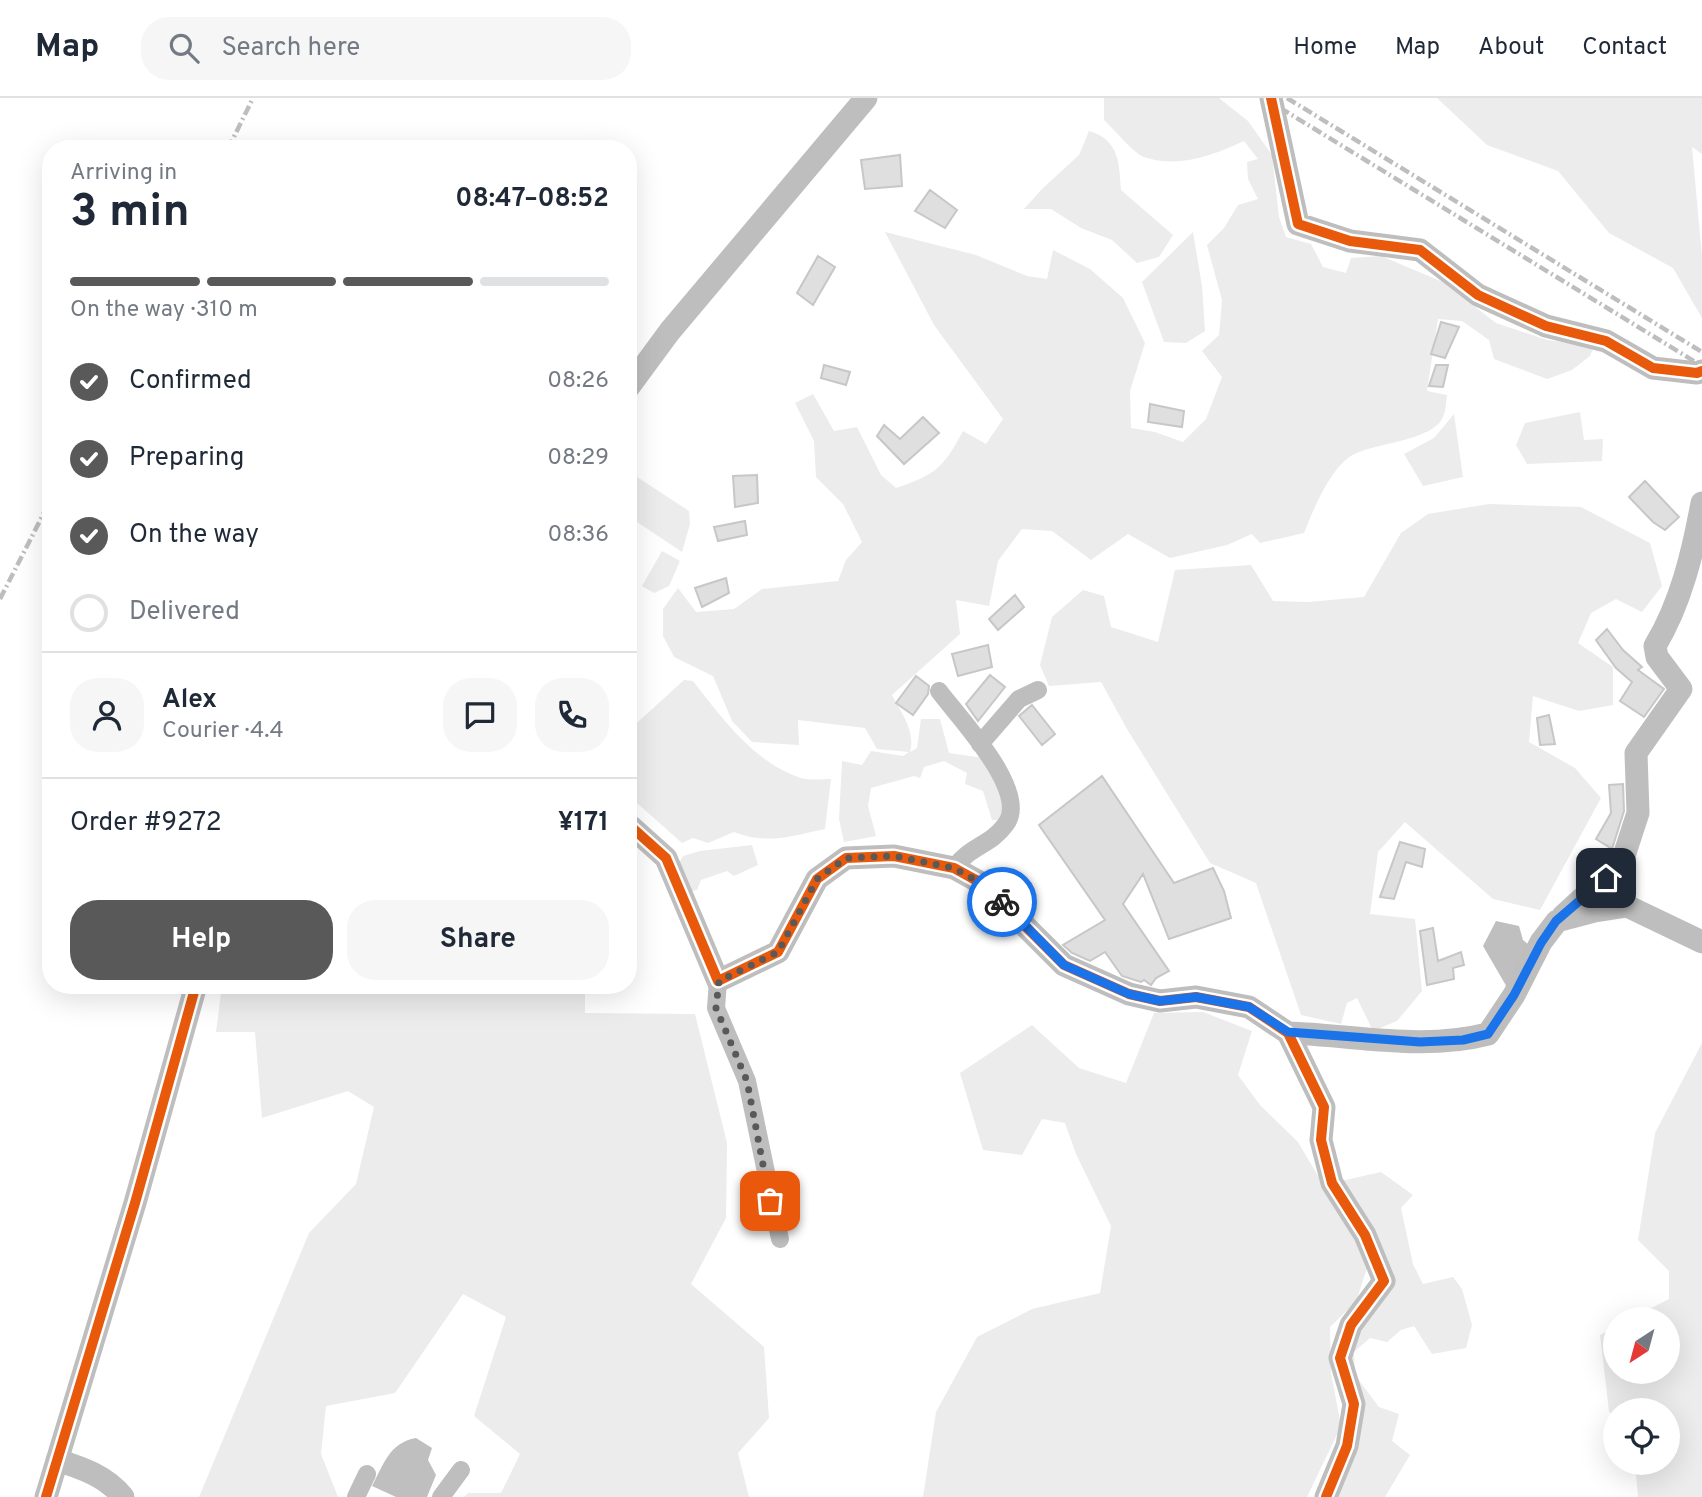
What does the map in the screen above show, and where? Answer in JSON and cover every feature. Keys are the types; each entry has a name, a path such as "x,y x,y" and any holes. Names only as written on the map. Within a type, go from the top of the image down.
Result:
{"street":[{"path":"637,376 670,331 866,98"},
{"path":"1271,98 1298,224 1350,241 1420,250 1478,295 1546,326 1606,341 1653,368 1697,373 1702,371"},
{"path":"719,981 778,952 817,879 846,858 894,856 954,868 983,884 1064,965 1139,996 1160,1001 1196,997 1249,1007 1288,1032 1420,1042 1463,1040 1488,1034 1514,995 1541,943 1556,921 1622,862 1637,813 1636,753 1681,689 1657,657 1655,646 1671,621 1697,533 1702,503"},
{"path":"980,744 1019,699 1038,690"},
{"path":"939,691 980,744 1010,792 1009,820 995,838 965,853 954,868"},
{"path":"637,832 666,858 719,981 716,1008 747,1081 760,1154 780,1239"},
{"path":"1556,921 1627,906 1702,942"},
{"path":"46,1497 135,1203 193,994"},
{"path":"1288,1032 1324,1107 1321,1140 1332,1183 1365,1235 1384,1281 1351,1325 1340,1357 1354,1404 1347,1446 1326,1497"},
{"path":"57,1460 87,1470 115,1487 122,1497"},
{"path":"440,1497 461,1470"},
{"path":"356,1497 367,1474"}],"shaded area":[{"path":"1104,98 1219,98 1248,121 1272,155 1279,217 1286,237 1311,244 1323,267 1346,273 1351,258 1381,256 1443,282 1496,323 1547,340 1594,346 1590,356 1572,370 1547,379 1494,359 1489,340 1462,321 1438,319 1427,391 1447,395 1443,417 1427,432 1361,451 1343,462 1323,492 1304,533 1260,543 1252,534 1227,545 1170,558 1128,534 1091,560 1052,531 1022,529 998,561 989,606 956,600 960,634 892,695 909,730 910,752 917,748 921,719 940,719 949,753 983,758 1010,792 1009,820 992,820 983,791 965,784 967,773 944,761 924,767 920,778 914,776 871,788 868,806 876,836 844,842 839,819 842,761 862,765 871,751 903,756 909,752 877,749 865,728 798,720 799,745 752,742 732,721 713,676 674,657 663,636 663,609 678,588 696,612 734,609 762,589 838,581 846,560 862,542 843,504 816,477 814,441 795,403 813,394 834,431 857,427 881,475 896,488 930,474 944,462 963,431 986,444 1003,419 934,325 885,232 976,255 1027,276 1047,279 1053,250 1090,269 1123,298 1145,343 1130,391 1131,428 1155,432 1183,442 1206,419 1222,377 1202,351 1219,335 1222,300 1207,245 1224,228 1238,205 1258,199 1248,179 1247,162 1258,159 1244,141 1196,159 1170,162 1144,157 1129,146 1104,120"},
{"path":"1437,98 1702,98 1702,154 1692,147 1702,256 1702,318 1673,268 1609,233 1558,171 1487,145"},
{"path":"1089,131 1107,140 1116,154 1121,190 1173,235 1159,257 1137,263 1112,240 1081,228 1051,209 1024,209 1079,155"},
{"path":"1193,232 1202,286 1205,331 1186,343 1164,342 1142,282"},
{"path":"1580,412 1584,440 1603,439 1602,461 1527,464 1516,445 1525,423"},
{"path":"1454,414 1463,477 1423,486 1404,454 1434,438"},
{"path":"637,477 689,511 690,524 682,552 637,522"},
{"path":"1489,504 1581,507 1650,543 1662,586 1642,612 1616,599 1591,613 1578,643 1613,667 1613,705 1579,711 1533,696 1529,742 1575,768 1601,798 1540,910 1493,899 1405,822 1378,852 1370,914 1415,919 1422,991 1397,1021 1373,1031 1357,998 1347,1003 1341,1024 1301,1015 1256,883 1210,863 1101,682 1049,686 1040,665 1052,617 1083,590 1104,596 1111,627 1158,642 1175,570 1251,565 1273,601 1308,602 1364,597 1401,533 1428,514"},
{"path":"662,551 680,561 669,586 654,593 642,586"},
{"path":"684,680 693,681 739,736 767,760 802,778 831,779 825,829 768,839 734,832 708,843 693,838 682,843 637,803 637,723"},
{"path":"752,845 758,865 734,876 727,871 701,880 697,890 684,893 677,866 683,856 700,851"},
{"path":"1496,921 1519,926 1523,940 1530,946 1508,989 1483,946"},
{"path":"221,994 585,994 585,1013 695,1014 727,1143 726,1218 691,1284 764,1347 769,1418 738,1453 749,1497 464,1497 468,1493 501,1493 520,1454 474,1416 506,1317 463,1294 395,1393 326,1406 321,1454 338,1497 199,1497 309,1233 356,1184 374,1107 348,1091 262,1118 255,1032 216,1032"},
{"path":"1203,1012 1252,1031 1238,1075 1260,1105 1298,1142 1369,1262 1356,1302 1330,1327 1331,1373 1341,1426 1307,1497 923,1497 936,1412 977,1337 1032,1309 1100,1293 1111,1226 1076,1154 1065,1123 1042,1119 1022,1155 983,1150 960,1073 1032,1025 1079,1068 1126,1083 1154,1013"},
{"path":"1702,1043 1702,1497 1638,1497 1636,1475 1680,1475 1680,1398 1607,1398 1606,1384 1680,1384 1680,1307 1653,1307 1669,1299 1669,1271 1638,1240 1655,1133"},
{"path":"1381,1172 1413,1195 1401,1208 1413,1264 1423,1284 1453,1277 1462,1289 1472,1325 1466,1348 1432,1354 1414,1326 1401,1330 1387,1342 1370,1338 1354,1352 1355,1375 1379,1407 1399,1414 1392,1441 1410,1455 1385,1497 1338,1497 1345,1375 1363,1319 1389,1292 1341,1181"},
{"path":"1603,1333 1603,1360 1600,1335"},
{"path":"416,1438 432,1448 428,1460 436,1475 427,1497 396,1497 372,1486 393,1450"}],"building":[{"path":"900,155 902,186 865,189 861,160"},
{"path":"930,190 957,210 945,228 915,211"},
{"path":"818,256 835,267 813,305 797,293"},
{"path":"1441,322 1459,327 1445,358 1431,354"},
{"path":"824,365 850,372 846,385 821,378"},
{"path":"1436,365 1448,365 1443,387 1429,386"},
{"path":"1150,404 1184,411 1182,427 1148,422"},
{"path":"923,417 939,433 904,464 877,436 884,425 900,439"},
{"path":"757,475 758,503 735,507 733,476"},
{"path":"1645,481 1679,517 1665,530 1653,522 1629,497"},
{"path":"745,521 747,535 718,541 714,527"},
{"path":"726,578 729,593 702,607 695,588"},
{"path":"1015,595 1024,607 998,630 989,619"},
{"path":"1607,629 1623,650 1642,667 1638,670 1664,689 1644,717 1620,701 1632,682 1616,668 1596,640"},
{"path":"988,645 992,667 958,676 952,654"},
{"path":"990,675 1005,687 978,721 966,704"},
{"path":"916,676 929,686 928,694 913,715 896,703"},
{"path":"1032,705 1055,734 1042,745 1019,716"},
{"path":"1549,715 1555,744 1540,745 1537,718"},
{"path":"1102,776 1174,883 1213,868 1224,891 1231,918 1169,939 1143,874 1123,904 1169,971 1156,978 1151,985 1144,980 1141,982 1122,976 1105,952 1090,961 1072,953 1063,945 1105,920 1039,825"},
{"path":"1623,784 1624,811 1612,849 1596,839 1611,813 1609,785"},
{"path":"1400,842 1425,849 1422,867 1406,862 1394,899 1380,897"},
{"path":"1433,928 1438,961 1461,952 1464,965 1453,968 1454,979 1427,985 1420,931"}],"railway":[{"path":"232,140 253,98"},
{"path":"1264,98 1702,366"},
{"path":"1287,98 1702,352"},
{"path":"0,599 42,517"}],"cycle path":[{"path":"1271,98 1298,224 1350,241 1420,250 1478,295 1546,326 1606,341 1653,368 1697,373 1702,371"},
{"path":"637,832 666,858 718,981 778,952 817,879 846,858 894,856 954,868 983,884 1064,965 1129,994 1160,1001 1196,997 1249,1007 1288,1033 1324,1107 1321,1140 1332,1183 1365,1235 1384,1281 1351,1325 1340,1358 1354,1404 1347,1446 1326,1497"},
{"path":"46,1497 135,1203 193,994"}],"way so far":[{"path":"770,1201 747,1081 716,1008 719,981 778,952 817,879 846,858 894,856 954,868 983,884 1002,902"}],"route":[{"path":"1002,902 1064,965 1129,994 1160,1001 1196,997 1249,1007 1288,1032 1364,1040 1420,1042 1463,1040 1488,1034 1514,995 1541,943 1556,921 1606,878"}]}
